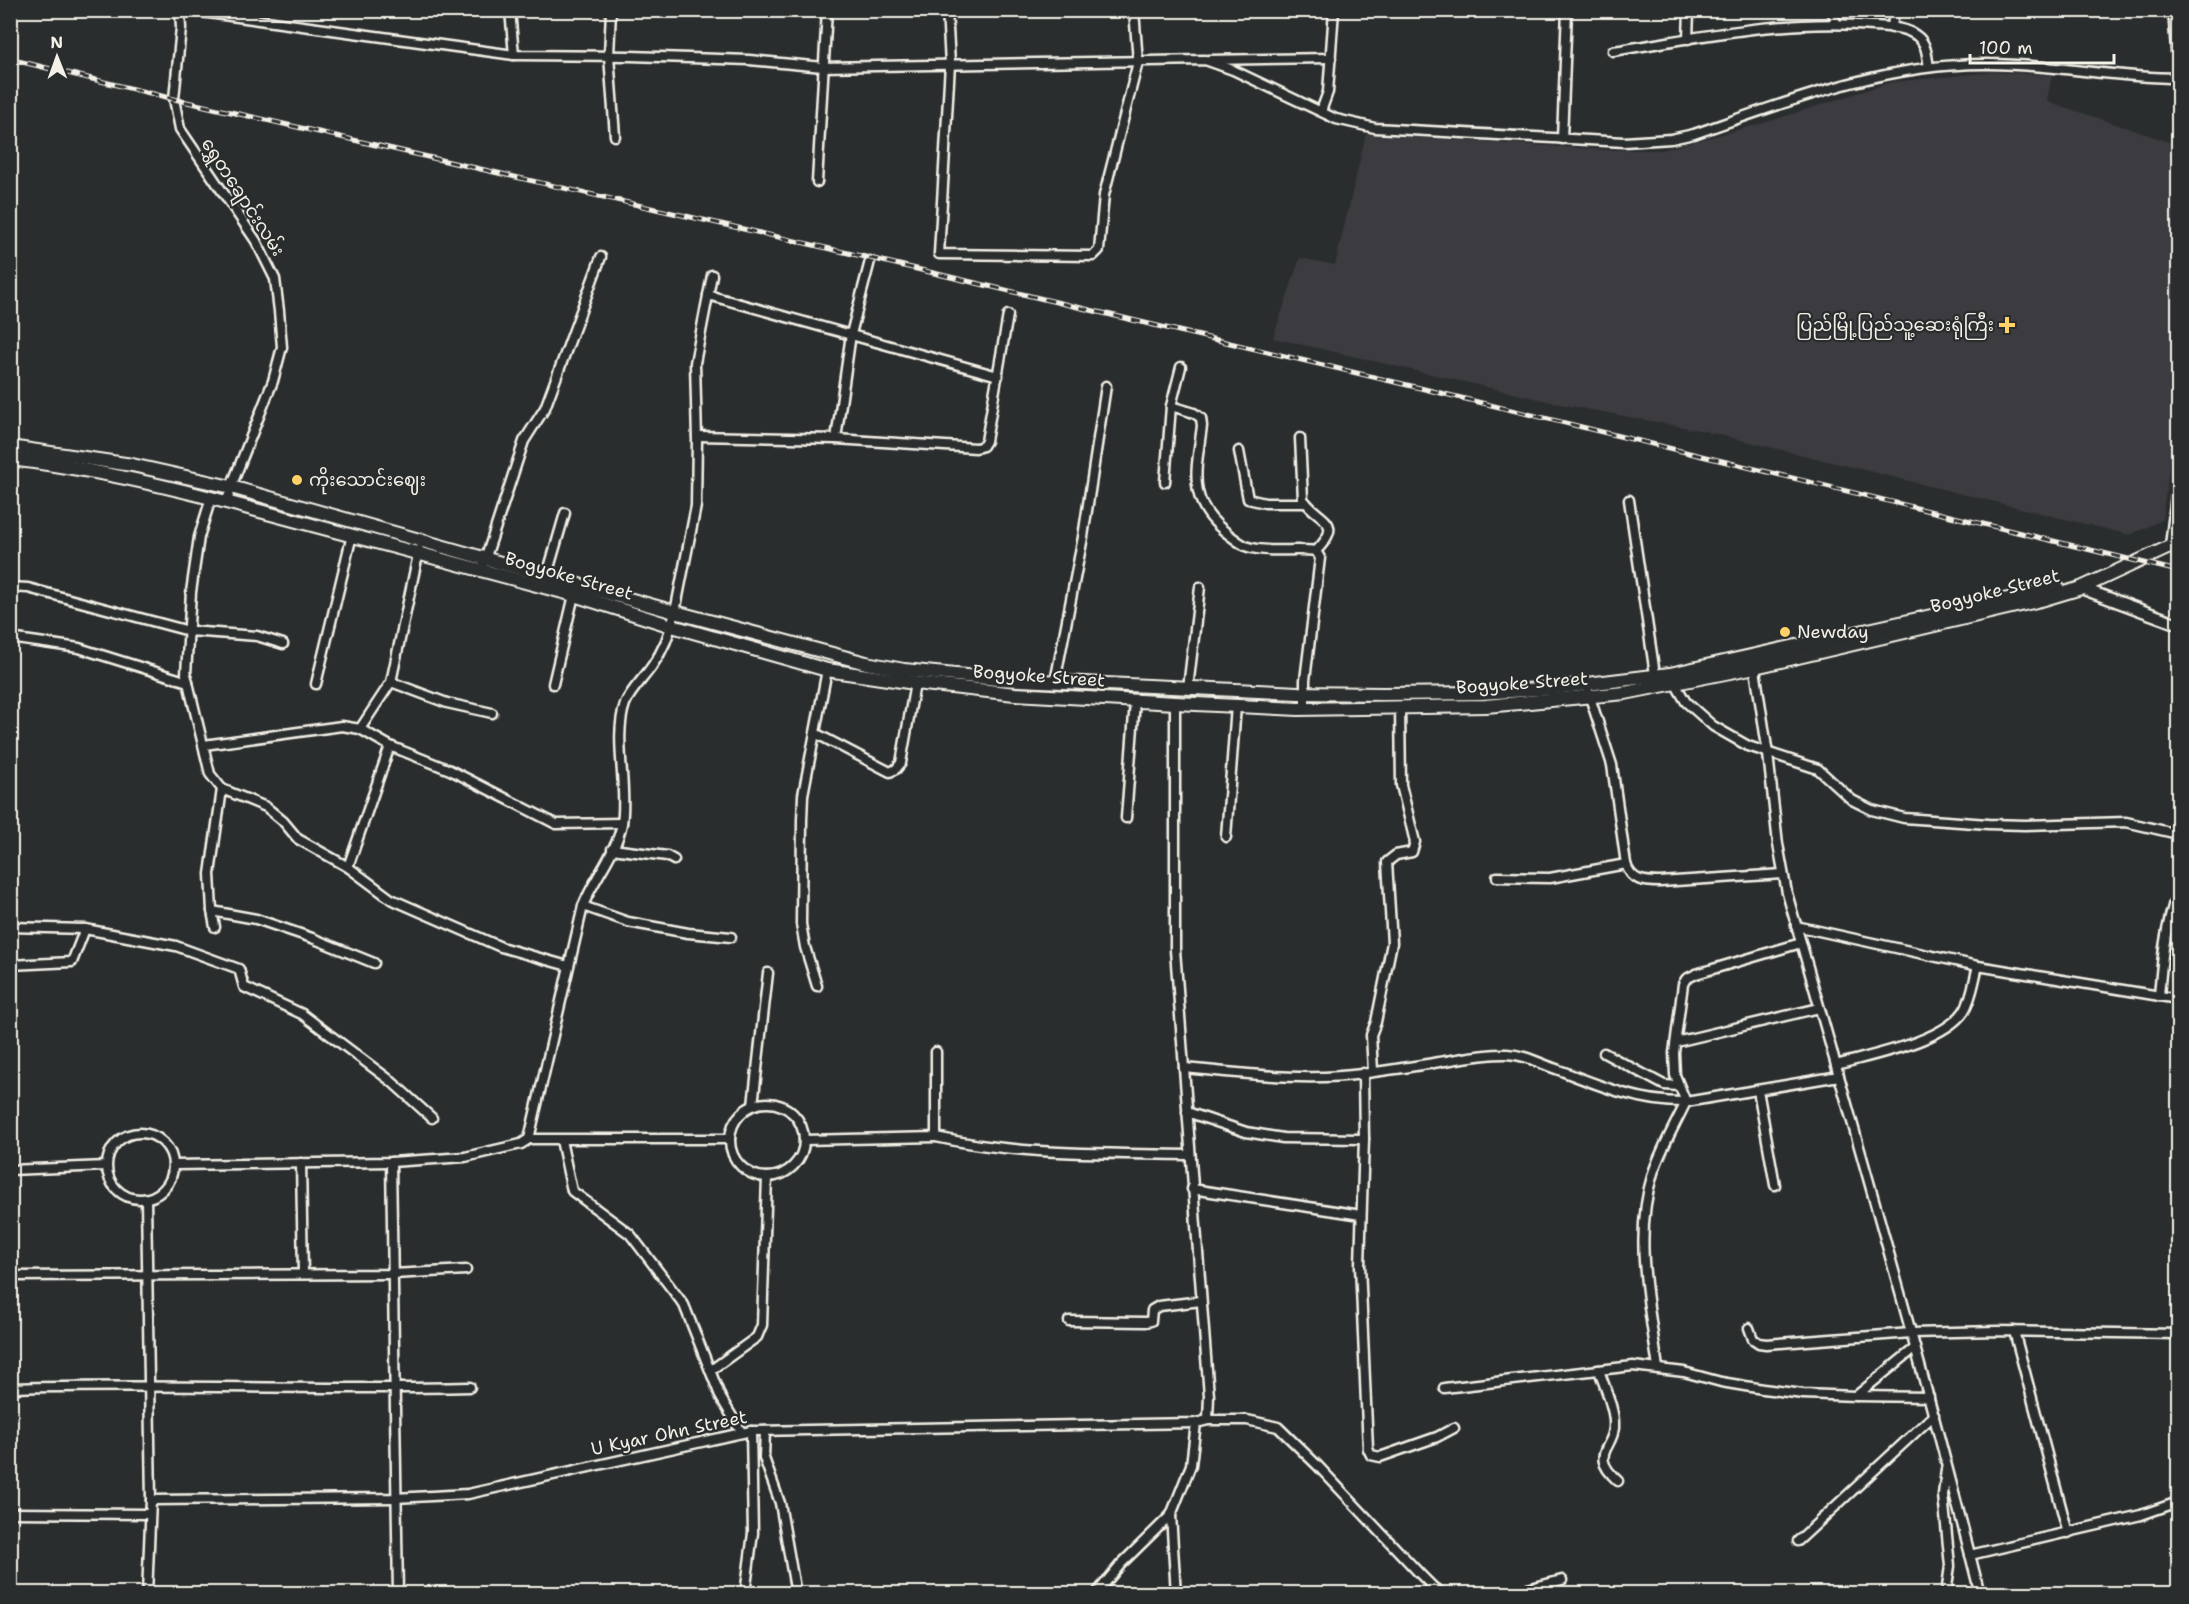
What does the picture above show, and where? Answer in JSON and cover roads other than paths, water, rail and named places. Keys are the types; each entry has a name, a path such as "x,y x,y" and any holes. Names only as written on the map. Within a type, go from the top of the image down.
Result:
{"main road":[{"name":"Bogyoke Street","path":"10,447 132,465 231,487 484,564 672,626 827,670 915,683 1016,694 1236,706 1305,709 1486,706 1656,682 1754,662 1965,613 2041,600 2174,544"},
{"name":"Bogyoke Street","path":"10,459 67,466 158,484 352,536 419,546"},
{"name":"Bogyoke Street","path":"484,564 547,575 866,663 904,670 997,679 1306,693 1588,691"}],"street":[{"name":"ရွှေတချောင်းလမ်း","path":"180,10 180,40 174,99 180,129 256,241 275,279 279,311 282,347 273,381 231,487 228,502"},
{"path":"186,10 514,55 749,60 824,67 1331,58"},
{"path":"510,10 514,55"},
{"path":"610,10 609,56 615,136"},
{"path":"817,182 827,10"},
{"path":"946,10 950,64 939,254 1093,256 1099,250 1104,195 1138,62 1134,10"},
{"path":"1321,111 1329,92 1334,10"},
{"path":"1562,139 1568,10"},
{"path":"1688,39 1689,10"},
{"path":"1832,10 1836,23"},
{"path":"1892,28 1894,10"},
{"path":"1205,60 1233,70 1336,119 1375,128 1624,142 1671,139 1854,82 1929,67 2014,65 2124,76 2178,77 2173,10"},
{"path":"1613,51 1784,25 1836,23 1905,30 1918,37 1926,50 1929,67"},
{"path":"484,564 524,441 545,408 601,257"},
{"path":"836,439 851,334 870,261"},
{"path":"529,1139 583,906 589,890 612,849 622,823 622,726 626,703 654,663 672,626 675,612 696,506 695,363 712,275"},
{"path":"708,295 998,376"},
{"path":"697,436 836,439 976,448 983,446 986,441 1008,315"},
{"path":"1165,482 1171,406 1181,367"},
{"path":"1055,682 1083,537 1106,386"},
{"path":"1171,406 1194,412 1201,418 1196,477 1201,502 1212,522 1251,548 1316,551 1325,542 1330,527 1328,521 1303,499 1300,438"},
{"path":"1239,451 1248,499 1265,503 1306,503"},
{"path":"2174,544 2178,478"},
{"path":"211,498 199,537 191,592 188,682 210,774 222,789 266,807 283,821 298,839 348,867 391,899 501,947 568,966"},
{"path":"1629,500 1656,682"},
{"path":"547,575 565,513"},
{"path":"316,684 352,536"},
{"path":"360,729 391,682 419,546"},
{"path":"1305,709 1305,680 1320,558 1316,551"},
{"path":"2083,584 2178,624"},
{"path":"10,587 28,588 189,631 257,636 283,644"},
{"path":"1188,688 1200,587"},
{"path":"553,684 574,595"},
{"path":"10,638 79,648 188,682"},
{"path":"1754,662 1783,874 1934,1415 1980,1593"},
{"path":"817,986 804,946 801,924 803,795 827,670"},
{"path":"1672,679 1686,702 1699,716 1735,740 1768,754 1810,765 1823,772 1852,800 1872,810 1904,818 1946,822 2025,825 2126,822 2178,834"},
{"path":"391,682 447,703 492,713"},
{"path":"815,733 890,772 901,763 915,683"},
{"path":"1588,691 1612,765 1626,864 1635,878 1653,882 1783,874"},
{"path":"1126,818 1135,701"},
{"path":"1175,703 1175,950 1209,1396 1208,1420"},
{"path":"1226,837 1236,706"},
{"path":"1373,1071 1371,1035 1378,1014 1392,943 1387,862 1396,855 1412,852 1415,842 1401,784 1400,707"},
{"path":"204,745 342,726 360,729 390,746 450,770 556,824 622,823"},
{"path":"348,867 390,746"},
{"path":"215,927 210,874 222,789"},
{"path":"612,849 667,856 674,860"},
{"path":"1497,877 1550,878 1626,864"},
{"path":"2159,996 2165,936 2178,891"},
{"path":"583,906 628,922 688,933 731,937"},
{"path":"212,911 256,919 374,963"},
{"path":"1796,926 1977,966 2178,999"},
{"path":"10,927 84,929 177,946 239,969 244,987 302,1014 391,1081 432,1118"},
{"path":"10,965 72,962 84,929"},
{"path":"1658,1368 1642,1243 1644,1209 1653,1171 1686,1102 1674,1065 1682,989 1686,979 1696,974 1801,944"},
{"path":"1836,1065 1915,1043 1956,1020 1968,1004 1977,966"},
{"path":"753,1105 768,973"},
{"path":"1676,1042 1819,1008"},
{"path":"936,1052 936,1137"},
{"path":"1604,1053 1664,1085 1679,1086"},
{"path":"1184,1068 1277,1076 1363,1073 1487,1054 1516,1055 1534,1059 1556,1070 1642,1100 1664,1103 1686,1102 1839,1076"},
{"path":"1363,1073 1364,1139 1360,1265 1368,1449 1371,1455 1380,1457 1437,1437 1454,1428"},
{"path":"1758,1090 1775,1185"},
{"path":"767,1102 781,1105 794,1113 802,1125 804,1140 801,1154 793,1166 781,1174 767,1177 753,1174 741,1166 732,1154 730,1139 733,1125 741,1113 753,1105 767,1102"},
{"path":"1187,1112 1246,1132 1283,1138 1364,1139"},
{"path":"140,1132 157,1136 170,1148 174,1165 167,1187 146,1199 127,1197 119,1191 112,1185 106,1166 110,1149 123,1137 140,1132"},
{"path":"804,1140 936,1137 1008,1150 1190,1155"},
{"path":"174,1165 391,1162 465,1157 521,1144 529,1139 730,1139"},
{"path":"561,1140 572,1191 630,1234 684,1305 722,1398 747,1432 753,1533 745,1593"},
{"path":"391,1162 398,1593"},
{"path":"301,1163 303,1274"},
{"path":"10,1170 106,1166"},
{"path":"711,1370 758,1337 762,1325 767,1177"},
{"path":"1192,1189 1361,1215"},
{"path":"146,1199 151,1500 147,1593"},
{"path":"10,1276 393,1274 466,1270"},
{"path":"1069,1321 1146,1322 1151,1321 1152,1310 1159,1306 1201,1301"},
{"path":"1749,1328 1753,1339 1766,1344 1911,1333 2014,1331 2178,1334"},
{"path":"2014,1331 2068,1533"},
{"path":"1856,1396 1915,1348"},
{"path":"1444,1388 1518,1381 1621,1366 1658,1368 1762,1389 1803,1394 1929,1397"},
{"path":"1599,1370 1614,1422 1604,1452 1604,1465 1606,1470 1618,1480"},
{"path":"10,1388 69,1386 394,1389 470,1387"},
{"path":"1798,1541 1934,1415"},
{"name":"U Kyar Ohn Street","path":"151,1500 395,1498 468,1494 747,1432 1247,1420 1278,1427 1419,1573 1434,1588 1443,1593"},
{"path":"1096,1593 1121,1564 1171,1515 1191,1465 1196,1423"},
{"path":"765,1431 764,1458 780,1503 796,1593"},
{"path":"1946,1593 1950,1551 1943,1495 1947,1466"},
{"path":"1970,1555 2141,1515 2178,1502"},
{"path":"10,1513 150,1514"},
{"path":"1171,1515 1176,1593"},
{"path":"1508,1593 1562,1580"}],"railway":[{"path":"10,59 174,99 870,258 2178,571"}],"place":[{"name":"ပြည်မြို့ပြည်သူ့ဆေးရုံကြီး","path":"2007,325"},
{"name":"ကိုးသောင်းဈေး","path":"297,480"},
{"name":"Newday","path":"1785,632"}]}
